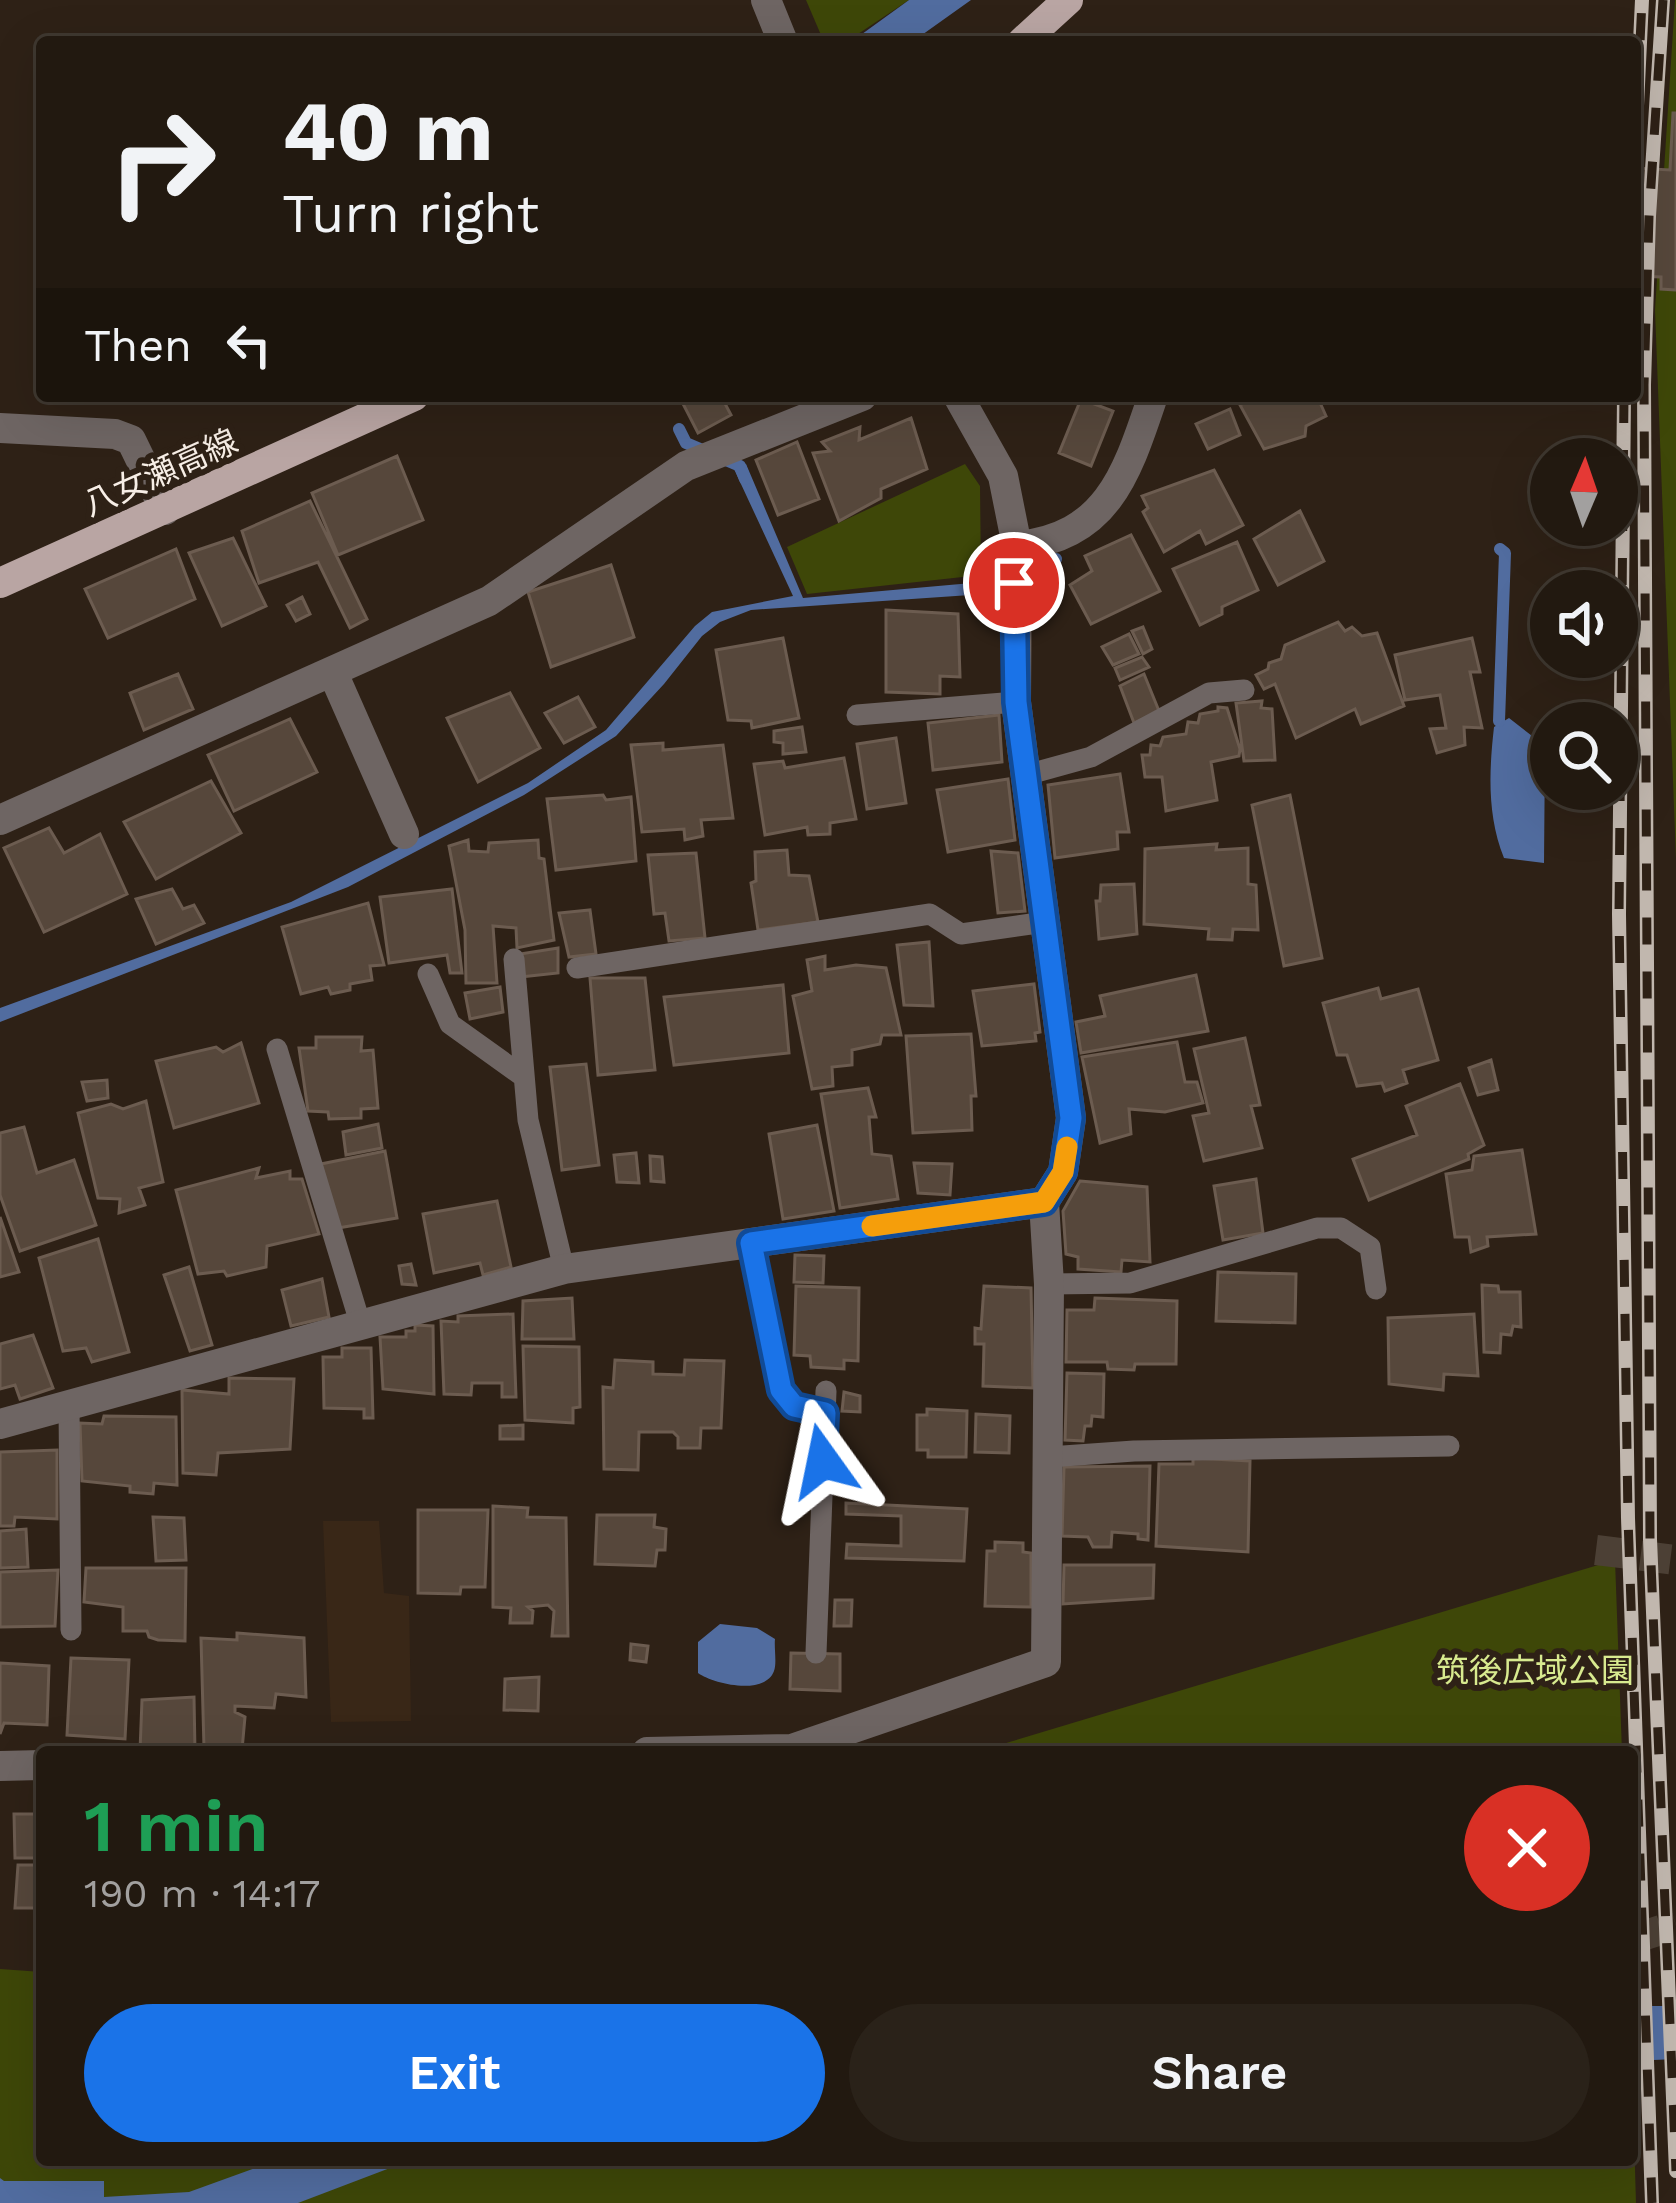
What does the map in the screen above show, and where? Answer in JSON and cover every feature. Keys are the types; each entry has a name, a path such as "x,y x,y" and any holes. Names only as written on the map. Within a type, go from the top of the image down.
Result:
{"main road":[{"path":"1029,36 1068,0"},
{"name":"八女瀬高線","path":"0,583 401,402"}],"street":[{"path":"766,0 781,36"},
{"path":"0,820 489,601 686,466 847,402"},
{"path":"801,1746 1046,1662 1049,1284 1044,1202 1063,1172 1071,1118 1016,702 1017,547 1003,476 961,402"},
{"path":"1017,547 1052,543 1092,520 1115,491 1151,402"},
{"path":"0,428 115,434 130,440 165,510"},
{"path":"333,673 404,834"},
{"path":"0,1424 564,1269 1044,1202"},
{"path":"0,1766 36,1765"}],"lane":[{"path":"1026,775 1091,757 1209,693 1244,690"},
{"path":"856,715 1016,702"},
{"path":"577,968 930,914 962,934 1046,922"},
{"path":"514,959 528,1120 564,1269"},
{"path":"428,974 450,1024 524,1078"},
{"path":"277,1049 361,1326"},
{"path":"1049,1284 1130,1283 1317,1228 1341,1228 1370,1247 1376,1288"},
{"path":"751,1243 781,1390 794,1406 825,1402 816,1653"},
{"path":"69,1406 71,1630"},
{"path":"1049,1457 1134,1451 1449,1446"}],"shaded area":[{"path":"323,1521 379,1521 384,1593 409,1596 411,1721 331,1722"}],"green space":[{"path":"806,0 909,0 855,36 821,36"},
{"path":"1676,0 1676,859 1655,310"},
{"path":"965,464 980,486 981,575 807,594 787,547"},
{"name":"筑後広域公園","path":"1615,1560 1622,1746 996,1746"},
{"path":"0,1969 36,1972 36,2166 1635,2166 1636,2203 0,2203"}],"water":[{"path":"909,0 971,0 920,36 859,36"},
{"path":"746,464 803,598 983,582 985,594 751,610 720,622 702,636 616,736 524,795 348,887 0,1022 0,1008 291,902 528,783 606,730 712,612 793,596 734,469"},
{"path":"1509,718 1530,734 1530,810 1544,810 1544,863 1504,858 1492,810 1494,727"},
{"path":"720,1624 757,1628 775,1639 775,1668 769,1679 738,1686 698,1673 698,1642"},
{"path":"1638,2006 1676,2006 1676,2059 1638,2061"},
{"path":"260,2166 395,2166 298,2203 0,2203 0,2178 104,2181 104,2197 189,2192"}],"building":[{"path":"1676,113 1676,290 1661,289 1661,277 1641,276 1641,168 1670,170"},
{"path":"682,402 724,402 731,415 698,433"},
{"path":"1080,402 1113,411 1091,466 1059,453"},
{"path":"1320,402 1326,416 1306,426 1305,436 1264,449 1240,405"},
{"path":"1230,409 1240,435 1208,449 1196,424"},
{"path":"911,418 927,469 881,489 881,498 839,521 813,453 830,451 822,442 860,427 859,440"},
{"path":"797,442 819,499 778,515 756,460"},
{"path":"397,456 423,520 338,555 312,493"},
{"path":"1214,470 1243,525 1206,544 1200,531 1164,552 1143,512 1148,508 1142,496"},
{"path":"310,501 367,619 350,628 318,562 259,583 242,531"},
{"path":"1300,511 1324,561 1278,585 1254,539"},
{"path":"1131,535 1160,591 1091,624 1070,585 1092,571 1085,556"},
{"path":"233,538 266,606 222,626 189,553"},
{"path":"1237,542 1258,590 1222,607 1222,614 1200,625 1173,569"},
{"path":"176,549 195,599 108,638 85,589"},
{"path":"611,565 634,637 551,667 528,592"},
{"path":"302,597 310,614 296,621 287,605"},
{"path":"886,610 958,614 960,677 940,676 940,694 886,692"},
{"path":"1338,622 1345,631 1352,627 1362,636 1377,633 1404,706 1361,724 1355,709 1296,738 1275,684 1264,689 1256,675 1281,659 1285,645"},
{"path":"1143,627 1152,649 1143,654 1132,631"},
{"path":"1129,634 1139,654 1113,665 1102,647"},
{"path":"783,638 799,718 752,728 751,721 728,720 716,650"},
{"path":"1472,638 1480,672 1470,672 1482,728 1464,727 1465,745 1437,753 1430,729 1446,728 1440,695 1405,700 1395,655"},
{"path":"1142,657 1149,667 1120,680 1115,668"},
{"path":"178,674 193,709 144,730 130,693"},
{"path":"1144,674 1159,711 1134,723 1120,686"},
{"path":"510,693 540,748 478,782 447,718"},
{"path":"578,697 595,727 564,743 545,713"},
{"path":"1262,701 1261,708 1272,709 1275,760 1244,761 1236,703"},
{"path":"1218,707 1227,708 1240,749 1239,756 1211,762 1217,800 1166,811 1162,777 1145,777 1142,755 1150,755 1151,745 1160,746 1163,737 1186,734 1188,722 1198,723 1200,714 1218,711"},
{"path":"999,715 1002,762 933,770 928,723"},
{"path":"290,719 317,772 234,811 208,755"},
{"path":"802,727 806,752 783,754 783,743 774,742 774,731"},
{"path":"896,738 906,803 867,809 857,744"},
{"path":"663,743 663,750 723,745 733,818 701,820 703,836 685,840 684,829 642,832 631,745"},
{"path":"844,758 856,819 830,823 830,834 808,835 807,827 765,835 754,764 783,761 785,768"},
{"path":"1120,774 1129,832 1117,832 1118,849 1055,858 1048,785"},
{"path":"1008,779 1015,840 948,852 937,790"},
{"path":"211,781 241,833 156,879 124,822"},
{"path":"603,795 606,800 631,797 636,861 556,870 547,799"},
{"path":"1290,795 1322,958 1284,966 1252,805"},
{"path":"49,828 64,853 100,834 127,894 44,932 4,848"},
{"path":"468,840 469,851 488,852 489,843 538,840 539,858 544,859 554,940 517,948 516,928 493,926 497,983 466,983 465,930 449,846"},
{"path":"1217,844 1216,850 1248,848 1248,884 1256,885 1258,930 1233,929 1232,940 1208,939 1209,929 1144,924 1145,849"},
{"path":"787,850 789,875 809,876 818,922 758,930 751,883 756,881 755,852"},
{"path":"991,851 1018,853 1025,911 998,913"},
{"path":"696,853 705,938 669,941 665,913 654,914 648,855"},
{"path":"1134,884 1137,934 1099,939 1096,901 1100,901 1101,885"},
{"path":"172,889 183,909 194,905 204,923 156,944 136,899"},
{"path":"452,889 462,973 450,973 447,955 389,963 380,897"},
{"path":"368,903 384,965 370,966 372,980 350,984 350,990 331,994 328,987 301,994 282,927"},
{"path":"590,910 596,954 569,957 559,913"},
{"path":"929,942 933,1006 904,1005 897,945"},
{"path":"558,948 558,973 520,977 520,954"},
{"path":"825,956 825,970 856,965 886,968 901,1035 882,1035 880,1044 852,1050 852,1065 832,1067 833,1086 812,1089 793,996 812,991 807,960"},
{"path":"1196,975 1208,1031 1081,1053 1076,1022 1105,1016 1100,996"},
{"path":"590,978 645,978 655,1070 598,1075"},
{"path":"1034,984 1040,1032 1035,1033 1036,1041 982,1046 973,991"},
{"path":"783,985 789,1053 674,1065 664,997"},
{"path":"500,987 503,1012 470,1019 465,993"},
{"path":"1378,988 1381,999 1418,989 1438,1060 1403,1070 1407,1083 1385,1091 1382,1083 1357,1086 1347,1055 1337,1055 1323,1003"},
{"path":"971,1034 976,1096 971,1096 972,1130 913,1133 906,1036"},
{"path":"316,1037 362,1037 361,1051 373,1050 378,1108 361,1109 361,1118 329,1119 328,1112 308,1111 299,1048 316,1048"},
{"path":"1245,1038 1260,1105 1251,1106 1262,1148 1204,1161 1193,1116 1209,1113 1194,1049"},
{"path":"1177,1042 1185,1082 1197,1082 1203,1103 1165,1112 1129,1109 1131,1134 1100,1143 1082,1057"},
{"path":"241,1043 259,1103 174,1128 156,1061 216,1047 223,1052"},
{"path":"1491,1060 1498,1090 1478,1095 1469,1068"},
{"path":"586,1064 599,1165 562,1170 550,1067"},
{"path":"107,1080 108,1098 87,1101 82,1082"},
{"path":"1460,1084 1484,1145 1468,1154 1469,1159 1369,1200 1353,1159 1417,1135 1406,1106"},
{"path":"868,1088 876,1117 869,1117 872,1154 891,1156 898,1199 840,1208 821,1094"},
{"path":"146,1101 163,1182 139,1188 145,1205 119,1213 120,1199 98,1198 78,1113 111,1104 123,1109"},
{"path":"378,1124 382,1148 346,1155 343,1132"},
{"path":"817,1125 834,1211 783,1219 769,1134"},
{"path":"24,1127 37,1173 74,1160 96,1225 20,1251 0,1195 0,1133"},
{"path":"1522,1150 1536,1234 1487,1237 1488,1246 1471,1252 1469,1237 1455,1237 1446,1174 1472,1170 1474,1156"},
{"path":"385,1151 397,1218 338,1228 321,1164"},
{"path":"636,1153 639,1183 617,1182 614,1155"},
{"path":"650,1156 662,1157 664,1182 651,1181"},
{"path":"914,1163 952,1164 950,1195 918,1193"},
{"path":"259,1168 256,1178 290,1171 290,1179 302,1179 319,1234 267,1246 266,1267 227,1276 224,1271 198,1274 176,1190"},
{"path":"1256,1179 1263,1233 1223,1240 1214,1186"},
{"path":"1080,1181 1147,1187 1150,1262 1122,1260 1121,1272 1078,1269 1078,1257 1066,1254 1063,1211"},
{"path":"497,1201 511,1267 483,1275 480,1263 434,1273 423,1214"},
{"path":"0,1217 19,1272 0,1277"},
{"path":"98,1239 129,1352 92,1362 86,1348 63,1351 39,1258"},
{"path":"795,1255 824,1256 823,1283 794,1282"},
{"path":"411,1264 416,1285 402,1284 399,1266"},
{"path":"189,1267 212,1345 190,1351 164,1275"},
{"path":"1218,1272 1296,1274 1295,1323 1216,1321"},
{"path":"322,1279 329,1317 291,1326 282,1290"},
{"path":"1482,1285 1498,1286 1499,1292 1520,1292 1521,1327 1513,1326 1511,1335 1501,1334 1500,1353 1484,1352"},
{"path":"796,1286 859,1288 858,1361 844,1360 844,1369 811,1367 810,1356 794,1355"},
{"path":"984,1286 1031,1288 1033,1388 983,1386 984,1344 975,1344 975,1328 981,1329"},
{"path":"572,1298 574,1339 522,1339 523,1301"},
{"path":"1095,1298 1177,1301 1176,1364 1135,1364 1134,1370 1108,1369 1107,1362 1066,1362 1067,1310 1094,1310"},
{"path":"513,1314 516,1397 502,1397 502,1383 472,1383 471,1395 444,1394 441,1321"},
{"path":"1474,1314 1478,1376 1444,1374 1443,1390 1389,1384 1388,1318"},
{"path":"415,1325 433,1326 434,1394 383,1389 380,1337 406,1337"},
{"path":"33,1335 53,1388 20,1399 15,1385 0,1389 0,1344"},
{"path":"523,1346 579,1347 580,1407 573,1408 573,1423 525,1420"},
{"path":"342,1348 371,1348 373,1418 364,1418 364,1409 324,1408 323,1357 342,1357"},
{"path":"615,1360 653,1362 653,1374 684,1375 685,1360 724,1361 721,1428 701,1428 700,1448 678,1448 673,1432 639,1432 638,1470 604,1469 603,1387 613,1388"},
{"path":"1067,1373 1104,1374 1103,1417 1092,1416 1083,1441 1065,1440"},
{"path":"229,1378 294,1379 290,1449 218,1453 216,1475 183,1473 182,1390 229,1394"},
{"path":"844,1392 860,1396 860,1412 842,1411"},
{"path":"927,1409 967,1411 966,1457 928,1457 928,1450 917,1450 917,1415 927,1415"},
{"path":"976,1414 1010,1416 1009,1453 975,1452"},
{"path":"104,1416 176,1417 177,1485 154,1483 153,1494 130,1492 130,1486 82,1481 80,1423 102,1424"},
{"path":"523,1425 523,1439 500,1439 500,1426"},
{"path":"57,1450 57,1519 15,1517 14,1526 0,1526 0,1452"},
{"path":"1193,1458 1250,1461 1248,1552 1156,1546 1159,1464 1193,1464"},
{"path":"1150,1466 1148,1540 1138,1539 1138,1534 1112,1532 1111,1547 1093,1547 1088,1537 1062,1536 1064,1467"},
{"path":"846,1503 967,1509 964,1561 846,1558 847,1544 901,1546 901,1516 846,1514"},
{"path":"493,1506 528,1508 527,1517 566,1518 568,1636 552,1636 554,1611 548,1605 528,1607 533,1611 532,1623 510,1623 511,1608 493,1607"},
{"path":"418,1510 488,1510 485,1587 461,1587 460,1594 418,1593"},
{"path":"597,1515 655,1515 654,1527 666,1529 665,1550 657,1550 655,1566 595,1564"},
{"path":"153,1517 184,1518 186,1560 156,1561"},
{"path":"26,1529 28,1567 0,1568 0,1531"},
{"path":"995,1542 1023,1543 1023,1552 1031,1553 1031,1607 985,1606 987,1551 995,1551"},
{"path":"1064,1565 1154,1565 1153,1598 1063,1604"},
{"path":"86,1568 186,1568 185,1641 158,1640 147,1631 123,1631 123,1607 84,1602"},
{"path":"58,1570 55,1626 0,1627 0,1572"},
{"path":"835,1600 852,1600 851,1626 834,1626"},
{"path":"237,1633 304,1638 306,1697 276,1694 274,1708 235,1706 235,1712 245,1717 242,1746 204,1746 201,1638 237,1640"},
{"path":"631,1644 648,1646 646,1662 630,1660"},
{"path":"791,1653 840,1654 840,1691 790,1689"},
{"path":"71,1658 129,1660 125,1739 67,1735"},
{"path":"0,1663 49,1666 47,1725 4,1723 0,1734"},
{"path":"539,1677 538,1711 504,1710 505,1679"},
{"path":"194,1697 195,1746 140,1746 142,1700"},
{"path":"14,1814 36,1814 36,1858 15,1858"},
{"path":"18,1865 36,1865 36,1908 15,1908"}],"waterway":[{"path":"679,429 686,443 740,466 745,479"},
{"path":"1499,721 1505,553 1500,549"},
{"path":"968,588 984,587 1056,559"}],"tunnel":[{"path":"1596,1550 1676,1560"},
{"path":"1638,1937 1676,1925"}],"railway":[{"path":"1640,36 1642,0"},
{"path":"1663,0 1644,385 1650,1539 1676,2171"},
{"path":"1624,402 1619,914 1636,1746"},
{"path":"1638,1803 1652,2203"}],"slow traffic":[{"path":"872,1226 1044,1202 1063,1172 1067,1147"}],"route":[{"path":"823,1461 825,1413 794,1406 781,1390 751,1243 1044,1202 1063,1172 1071,1118 1016,702 1014,583"}]}
